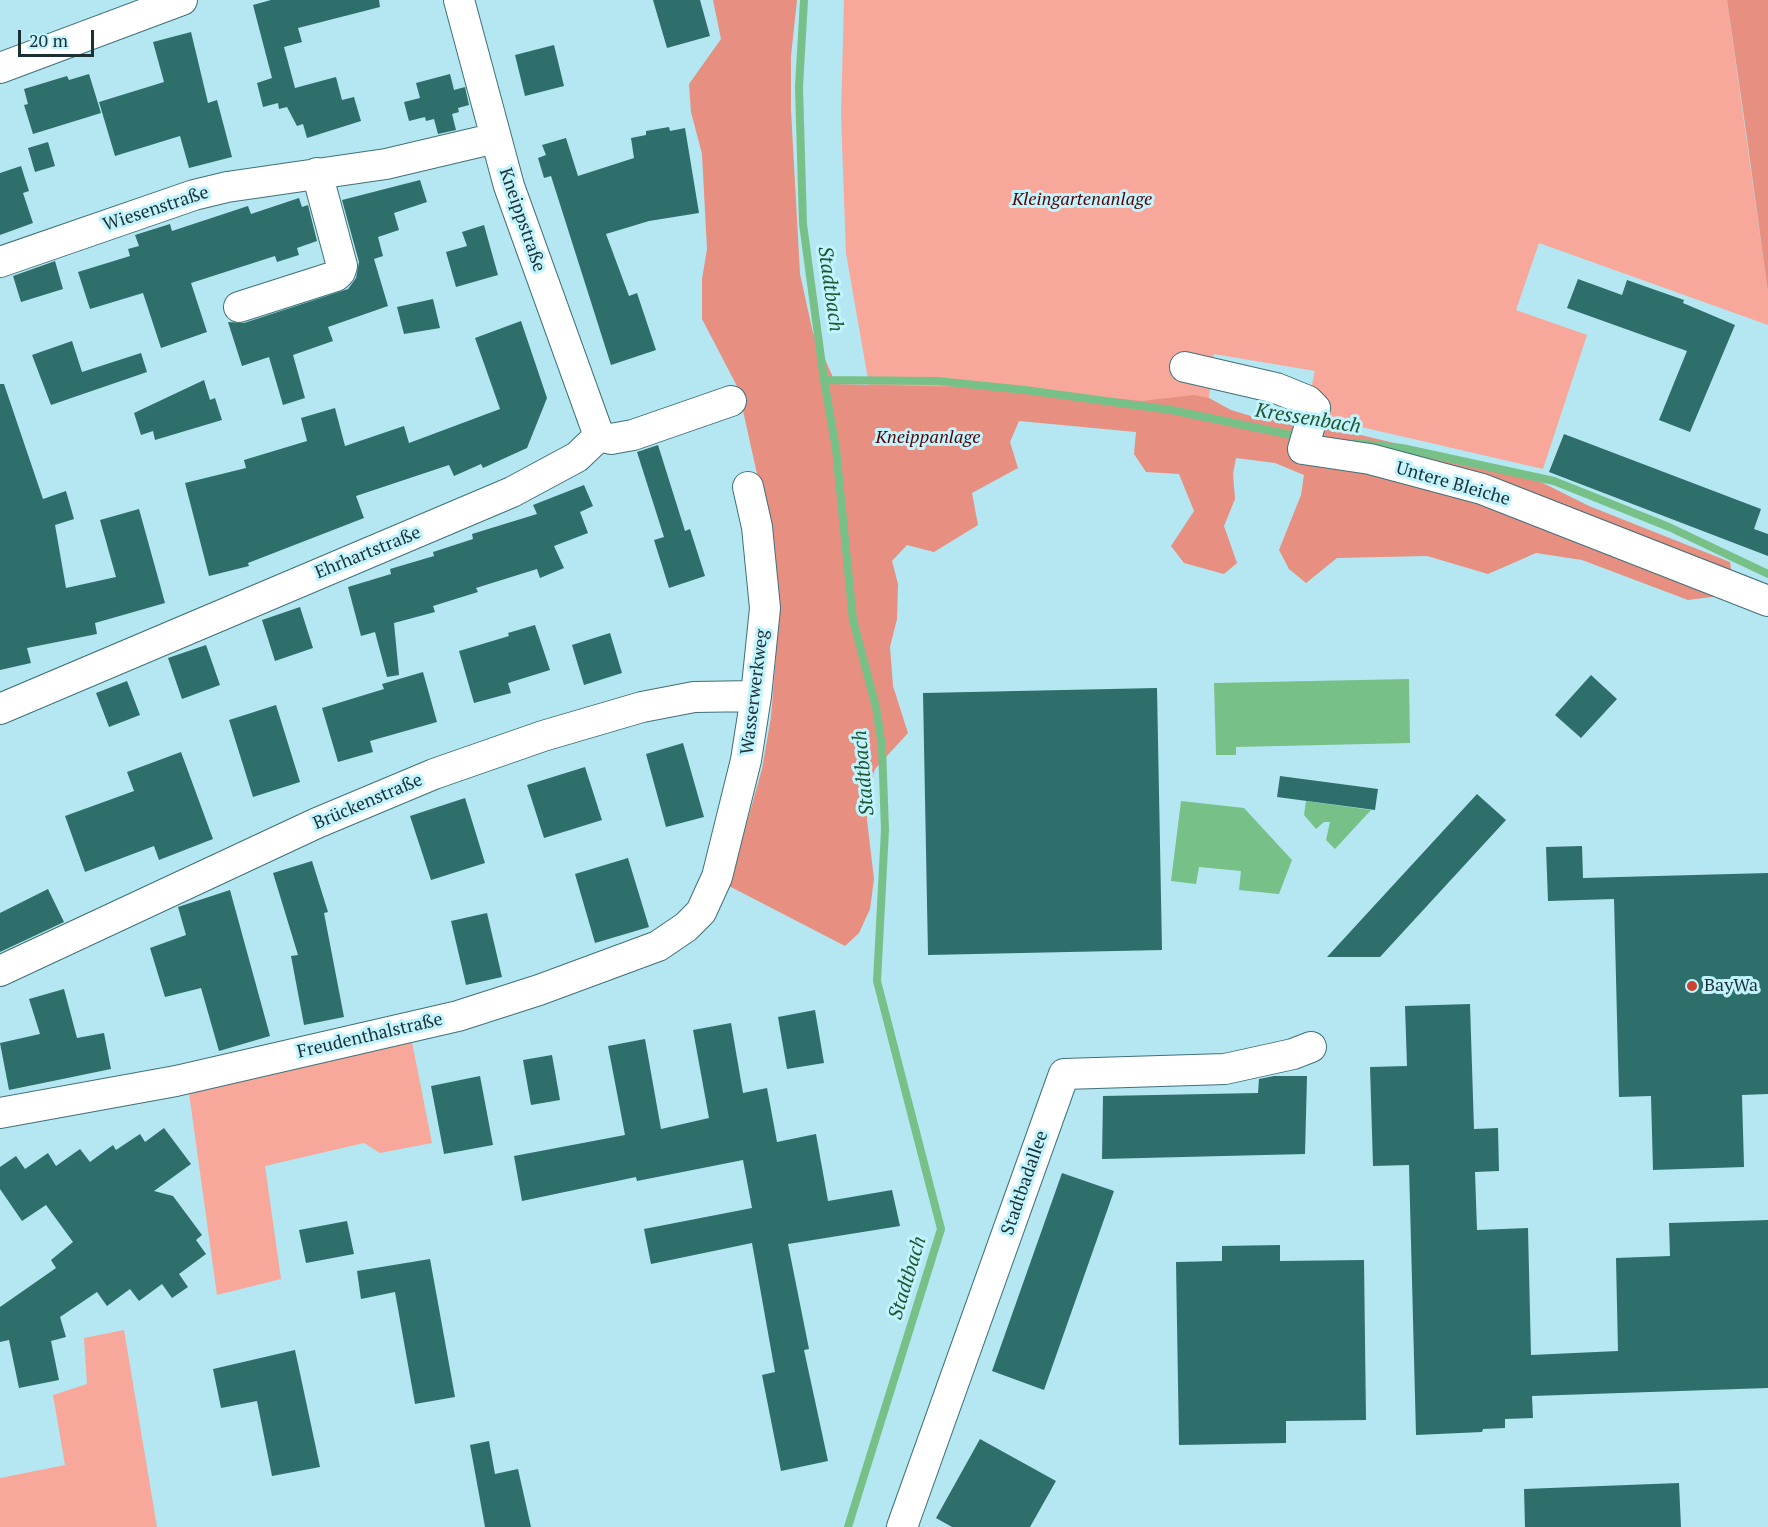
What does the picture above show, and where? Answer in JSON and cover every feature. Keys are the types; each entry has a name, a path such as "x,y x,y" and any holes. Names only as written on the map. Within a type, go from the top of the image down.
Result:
{"street":[{"path":"0,68 182,0"},
{"name":"Kneippstraße","path":"459,0 496,138 526,236 599,436"},
{"name":"Wiesenstraße","path":"0,262 194,195 227,187 386,164 496,138"},
{"path":"239,307 336,276 340,272 342,266 317,173"},
{"name":"Untere Bleiche","path":"1185,367 1298,395 1315,408 1303,449 1370,459 1482,489 1768,601"},
{"path":"599,436 611,439 633,435 731,401"},
{"name":"Ehrhartstraße","path":"0,709 512,492 578,457 599,436"},
{"name":"Wasserwerkweg","path":"711,894 736,804 756,696 765,608 757,527 748,487"},
{"name":"Brückenstraße","path":"0,971 317,823 434,774 543,736 642,707 694,698 756,696"},
{"name":"Freudenthalstraße","path":"0,1113 176,1081 374,1037 498,1004 658,946 686,927 701,912 711,894"},
{"name":"Stadtbadallee","path":"902,1527 1064,1074 1225,1069 1293,1054 1311,1047"}],"green space":[{"name":"Kneippanlage","path":"713,0 797,0 791,56 791,110 800,274 813,333 836,384 1013,388 1142,401 1194,395 1209,398 1231,410 1251,416 1348,432 1500,468 1543,483 1589,506 1730,562 1733,580 1727,595 1688,600 1582,560 1536,553 1488,574 1427,556 1337,558 1306,583 1289,569 1279,550 1301,495 1304,475 1275,463 1236,458 1233,474 1235,499 1224,526 1237,563 1224,574 1184,563 1171,546 1194,511 1179,474 1146,472 1134,454 1136,432 1019,421 1010,442 1018,468 972,493 978,525 934,552 907,545 892,561 898,584 897,619 890,647 893,686 908,733 875,769 867,797 867,820 874,879 870,909 859,933 845,946 729,886 762,769 771,717 776,655 767,519 738,388 702,319 702,279 707,249 702,154 691,112 689,84 721,39"},
{"name":"Kleingartenanlage","path":"844,0 1727,0 1768,293 1768,325 1539,243 1516,310 1587,335 1543,469 1357,426 1342,444 1302,428 1315,371 1214,354 1207,414 869,385 846,253 841,115"},
{"path":"1727,0 1768,0 1768,293 1746,131"},
{"path":"412,1042 432,1143 380,1153 364,1143 265,1166 281,1279 217,1295 189,1093"},
{"path":"124,1330 157,1527 0,1527 0,1478 65,1465 53,1395 87,1384 84,1338"}],"shaded area":[{"path":"1409,679 1410,743 1236,747 1236,755 1216,755 1214,683"},
{"path":"1181,801 1244,808 1292,860 1279,894 1239,890 1241,871 1199,867 1196,884 1171,881"},
{"path":"1306,801 1371,810 1335,849 1326,840 1330,822 1324,822 1316,829 1304,815"}],"building":[{"path":"271,0 379,0 380,7 298,28 302,42 284,47 295,88 336,77 342,100 354,97 361,121 307,138 303,124 297,126 287,107 279,109 278,103 263,107 257,83 272,78 253,5"},
{"path":"653,0 700,0 710,36 667,48"},
{"path":"191,32 208,103 217,100 232,157 189,168 180,136 115,156 99,102 164,82 153,42"},
{"path":"554,45 564,86 525,96 515,55"},
{"path":"89,74 101,113 33,134 24,105 28,104 24,89 67,76 69,80"},
{"path":"450,74 454,90 465,87 469,105 458,108 459,112 452,114 456,130 438,134 434,119 426,121 425,117 409,121 404,102 420,98 416,83"},
{"path":"669,127 670,131 685,128 699,213 649,221 606,234 629,296 637,293 656,350 611,365 551,176 544,178 538,158 546,155 542,145 566,138 578,176 634,158 631,138 646,135 646,131"},
{"path":"48,142 55,166 35,172 28,148"},
{"path":"21,166 29,191 23,193 33,223 0,235 0,173"},
{"path":"420,180 427,202 394,213 399,230 378,237 383,256 374,259 388,306 328,327 333,341 293,355 305,398 283,405 269,357 242,366 228,322 244,323 348,289 356,278 359,262 342,200"},
{"path":"299,198 302,207 308,205 317,241 297,248 299,255 277,262 275,256 191,283 207,332 161,348 143,293 90,309 78,272 130,256 128,249 139,246 135,235 170,224 172,231 248,206 251,214"},
{"path":"484,225 498,275 456,287 446,252 467,246 462,232"},
{"path":"55,261 63,289 21,302 13,276"},
{"path":"1578,279 1622,295 1627,280 1684,300 1683,303 1735,325 1690,432 1659,420 1687,351 1567,308"},
{"path":"433,299 440,328 404,334 397,307"},
{"path":"521,321 547,398 527,448 483,468 481,464 454,476 449,465 356,496 364,518 248,563 249,566 209,576 185,483 246,468 244,460 307,441 301,418 335,408 345,446 404,426 409,443 500,409 475,338"},
{"path":"72,341 82,372 141,353 147,372 51,405 32,355"},
{"path":"204,380 210,400 215,398 222,420 155,440 153,431 141,435 134,413"},
{"path":"0,384 4,384 43,499 66,491 74,519 55,525 66,588 116,577 100,520 139,509 165,603 95,623 97,634 27,648 31,663 0,670"},
{"path":"1564,434 1761,509 1754,529 1768,534 1768,556 1549,472"},
{"path":"658,445 685,531 690,529 705,576 669,588 654,540 664,537 637,452"},
{"path":"584,485 593,506 580,512 588,533 554,546 564,568 540,578 537,569 476,588 478,592 433,606 435,612 394,623 399,675 387,677 375,632 361,636 348,587 391,574 390,569 434,556 433,552 473,539 472,534 537,514 533,505"},
{"path":"300,607 313,648 275,661 262,620"},
{"path":"535,625 550,670 508,683 511,693 474,703 459,651 509,636 508,633"},
{"path":"610,633 622,673 584,685 572,645"},
{"path":"206,645 220,685 182,699 168,658"},
{"path":"423,672 437,722 370,741 373,752 338,762 322,708 384,689 382,684"},
{"path":"1591,675 1617,699 1581,738 1555,715"},
{"path":"127,681 140,715 109,727 96,693"},
{"path":"1157,688 1162,950 928,955 923,693"},
{"path":"276,705 300,782 253,797 229,720"},
{"path":"683,743 704,817 666,827 646,754"},
{"path":"181,752 213,839 159,860 154,846 85,872 65,816 134,791 127,772"},
{"path":"585,767 602,820 544,838 527,785"},
{"path":"1280,776 1378,789 1375,810 1277,797"},
{"path":"1477,794 1506,820 1380,957 1327,957"},
{"path":"465,798 485,863 431,880 410,816"},
{"name":"BayWa","path":"1582,846 1583,878 1768,873 1768,1094 1742,1095 1744,1167 1653,1170 1651,1096 1619,1097 1614,899 1548,901 1546,847"},
{"path":"628,858 649,927 595,943 575,874"},
{"path":"312,861 328,912 324,913 344,1017 304,1025 291,956 298,955 273,873"},
{"path":"48,889 64,922 0,952 0,913"},
{"path":"230,890 270,1036 219,1051 201,988 165,997 150,948 186,935 178,907"},
{"path":"487,913 502,977 466,985 451,921"},
{"path":"64,989 77,1038 104,1033 111,1069 9,1090 0,1043 40,1034 29,999"},
{"path":"1470,1004 1474,1129 1498,1128 1499,1171 1475,1172 1477,1230 1528,1228 1531,1355 1618,1351 1616,1258 1670,1256 1669,1223 1768,1220 1768,1388 1532,1396 1533,1418 1505,1419 1505,1428 1483,1429 1482,1432 1416,1435 1409,1165 1373,1166 1370,1067 1407,1066 1405,1006"},
{"path":"815,1010 824,1063 787,1069 778,1017"},
{"path":"731,1023 743,1093 767,1088 777,1142 816,1134 828,1201 892,1190 900,1226 788,1244 809,1349 804,1350 828,1461 781,1471 762,1375 775,1372 752,1243 651,1264 644,1229 752,1208 743,1160 637,1181 636,1177 522,1201 514,1156 625,1135 608,1046 645,1039 661,1129 709,1118 693,1030"},
{"path":"552,1055 560,1100 531,1105 523,1060"},
{"path":"480,1076 493,1145 444,1154 431,1086"},
{"path":"1274,1076 1307,1076 1305,1154 1102,1159 1103,1096 1258,1093 1259,1079"},
{"path":"164,1128 191,1164 154,1191 173,1196 202,1235 196,1240 206,1254 179,1274 188,1287 172,1298 162,1284 139,1301 130,1289 107,1306 97,1292 60,1317 66,1337 51,1341 59,1380 19,1388 9,1340 0,1342 0,1307 56,1268 51,1260 73,1242 46,1205 22,1221 0,1189 0,1167 16,1156 25,1169 48,1153 56,1166 80,1149 90,1162 113,1145 116,1150 140,1134 145,1142"},
{"path":"1062,1173 1114,1191 1044,1390 992,1371"},
{"path":"347,1221 354,1254 306,1263 299,1230"},
{"path":"1280,1245 1280,1261 1364,1260 1366,1420 1286,1421 1286,1443 1179,1445 1176,1262 1222,1261 1222,1246"},
{"path":"430,1259 455,1397 415,1404 395,1292 361,1299 357,1271"},
{"path":"295,1350 320,1467 272,1476 257,1401 221,1408 213,1369"},
{"path":"980,1439 1056,1481 1030,1527 952,1527 936,1518"},
{"path":"489,1441 495,1474 518,1469 531,1527 485,1527 470,1445"},
{"path":"1679,1483 1681,1527 1525,1527 1524,1489"}],"waterway":[{"name":"Stadtbach","path":"804,0 799,87 803,224 824,380 836,449 853,620 876,707 882,747 885,830 877,981 941,1229 848,1527"},
{"name":"Kressenbach","path":"824,380 937,381 1025,390 1171,410 1301,437"},
{"name":"Kressenbach","path":"1355,443 1402,448 1554,481 1669,527 1768,574"}],"place":[{"name":"BayWa","path":"1692,986"}]}
